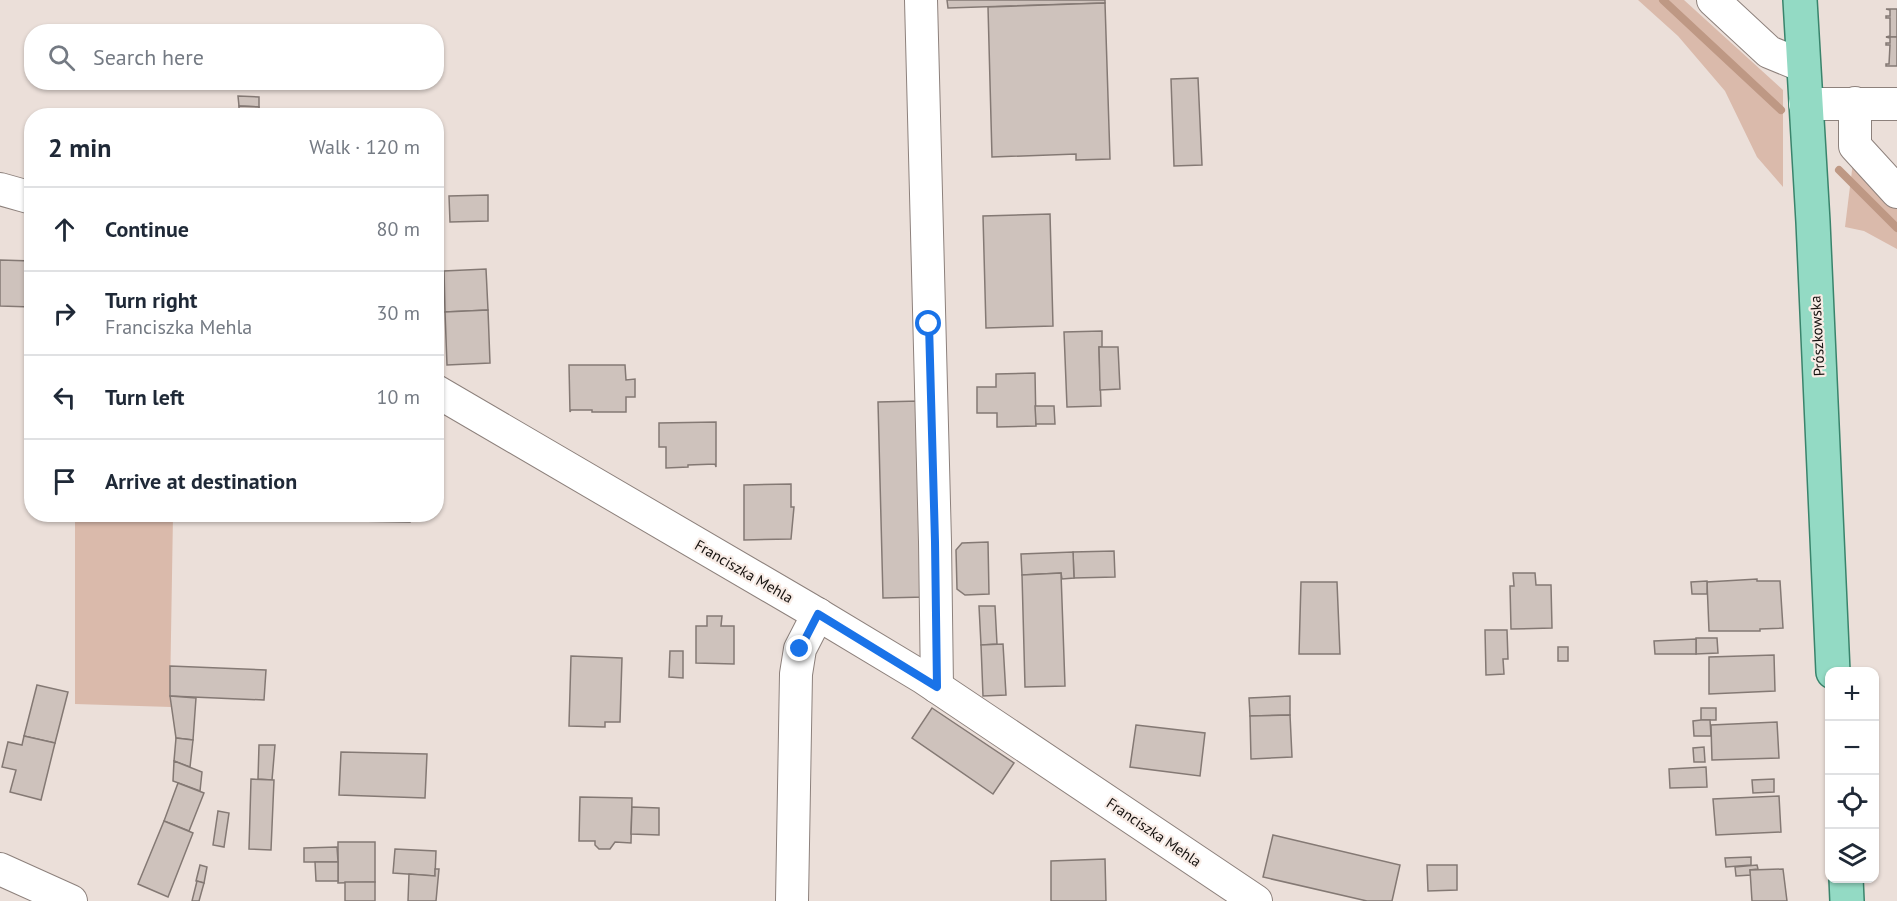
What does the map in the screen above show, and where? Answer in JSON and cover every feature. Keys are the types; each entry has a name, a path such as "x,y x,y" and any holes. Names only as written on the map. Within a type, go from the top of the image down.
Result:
{"main road":[{"name":"Prószkowska","path":"1800,0 1813,222 1833,667"},
{"path":"1846,883 1847,901"}],"street":[{"path":"921,0 937,687"},
{"path":"1713,0 1769,52 1803,66"},
{"path":"1855,103 1855,146 1897,192"},
{"path":"1805,104 1897,104"},
{"path":"0,189 24,196"},
{"name":"Franciszka Mehla","path":"444,396 818,614 937,687 1256,901"},
{"path":"792,901 796,674 800,649 818,614"},
{"path":"0,869 71,901"}],"shaded area":[{"path":"1638,0 1684,0 1783,90 1783,187 1757,157 1725,91 1678,36"},
{"path":"1855,146 1897,192 1897,249 1864,231 1845,227"},
{"path":"75,522 173,522 171,707 75,704"}],"building":[{"path":"947,0 1105,0 1105,3 948,8"},
{"path":"1105,3 1110,159 1076,160 1076,154 992,157 988,7"},
{"path":"1886,9 1897,9 1897,37 1886,37 1890,36 1890,18 1886,16 1890,16 1890,10"},
{"path":"1886,37 1897,37 1897,66 1886,66 1889,64 1890,45 1886,43 1890,43 1890,38"},
{"path":"1198,78 1202,165 1174,166 1171,79"},
{"path":"238,96 259,97 259,107 239,106"},
{"path":"239,106 259,107 259,108 239,108"},
{"path":"488,195 488,221 450,222 449,196"},
{"path":"1050,214 1053,326 986,328 983,216"},
{"path":"0,260 24,261 24,307 0,306"},
{"path":"486,269 488,310 445,312 444,271"},
{"path":"488,310 490,363 447,365 445,312"},
{"path":"1102,331 1102,347 1099,347 1101,406 1067,407 1064,332"},
{"path":"1099,347 1118,347 1120,389 1100,390"},
{"path":"569,365 625,365 626,380 635,379 635,397 626,397 626,412 571,410 570,412"},
{"path":"1035,373 1036,426 997,427 997,413 977,413 977,387 996,387 996,374"},
{"path":"920,401 925,597 883,598 878,402"},
{"path":"1035,406 1054,406 1055,424 1036,424"},
{"path":"716,422 716,467 715,464 666,468 666,447 659,447 659,423"},
{"path":"791,484 791,507 794,507 791,539 744,540 744,485"},
{"path":"988,542 989,594 965,595 957,589 956,550 962,543"},
{"path":"1114,551 1115,577 1074,578 1073,552"},
{"path":"1073,552 1074,578 1062,579 1061,573 1022,575 1021,554"},
{"path":"1061,573 1065,686 1025,687 1022,575"},
{"path":"1513,573 1535,573 1536,585 1551,585 1552,628 1511,629 1510,586 1514,586"},
{"path":"1757,579 1757,581 1780,581 1783,628 1760,629 1760,631 1709,631 1707,582"},
{"path":"1707,581 1707,594 1692,594 1691,582"},
{"path":"1301,582 1337,582 1340,654 1299,654"},
{"path":"979,606 995,606 997,644 981,645"},
{"path":"707,616 722,616 721,626 734,626 734,664 696,663 696,626 707,626"},
{"path":"1485,630 1507,630 1508,659 1503,659 1504,674 1486,675"},
{"path":"1696,638 1717,638 1718,653 1696,654"},
{"path":"1696,639 1696,654 1655,654 1654,641"},
{"path":"1003,644 1006,695 983,696 981,645"},
{"path":"1558,647 1568,647 1568,661 1558,661"},
{"path":"670,651 683,651 683,678 669,677"},
{"path":"1774,655 1775,691 1709,694 1709,657"},
{"path":"571,656 622,658 620,722 605,722 605,727 569,726"},
{"path":"170,666 266,670 264,700 170,696"},
{"path":"37,685 68,692 55,743 24,736"},
{"path":"170,696 196,698 193,740 176,738"},
{"path":"1290,696 1290,715 1250,716 1249,698"},
{"path":"932,708 1014,763 993,794 912,738"},
{"path":"1701,708 1716,708 1716,720 1701,720"},
{"path":"1290,715 1292,757 1251,759 1250,716"},
{"path":"1710,720 1711,736 1694,736 1693,721"},
{"path":"1777,722 1779,758 1712,760 1711,725"},
{"path":"1136,725 1205,733 1200,776 1130,767"},
{"path":"24,736 55,743 41,800 10,792 16,770 2,767 8,742 22,745"},
{"path":"176,738 193,740 190,767 174,761"},
{"path":"259,745 275,745 272,780 258,779"},
{"path":"1704,747 1705,762 1694,762 1693,748"},
{"path":"341,752 427,754 425,798 339,795"},
{"path":"174,761 202,772 200,791 173,781"},
{"path":"1706,767 1707,787 1670,788 1669,769"},
{"path":"251,779 274,780 271,850 249,849"},
{"path":"1774,779 1774,792 1753,793 1752,780"},
{"path":"178,783 204,793 189,831 164,821"},
{"path":"1779,796 1781,832 1716,835 1713,799"},
{"path":"580,797 632,798 631,843 615,842 610,849 599,849 595,841 579,841"},
{"path":"632,807 659,808 659,835 631,834"},
{"path":"218,811 229,813 224,847 213,845"},
{"path":"164,821 193,833 168,897 138,884"},
{"path":"1273,835 1400,865 1392,901 1367,901 1263,877"},
{"path":"338,842 375,842 375,882 338,883"},
{"path":"337,847 338,862 304,862 304,848"},
{"path":"395,849 436,851 435,876 393,873"},
{"path":"1751,857 1751,865 1726,867 1725,858"},
{"path":"1105,859 1106,901 1051,901 1051,861"},
{"path":"315,862 338,862 338,881 316,881"},
{"path":"200,865 207,867 204,883 196,881"},
{"path":"1427,865 1457,865 1457,890 1428,891"},
{"path":"1757,865 1758,869 1750,870 1751,875 1736,876 1735,867"},
{"path":"435,869 439,869 436,901 408,901 409,874 435,876"},
{"path":"1783,869 1787,901 1752,901 1750,870"},
{"path":"197,881 204,883 199,901 192,901"},
{"path":"345,882 375,882 375,901 345,901"}],"waterway":[{"path":"1663,0 1781,110"},
{"path":"1839,170 1897,228"}],"route":[{"path":"800,649 818,614 937,687 929,324"}]}
